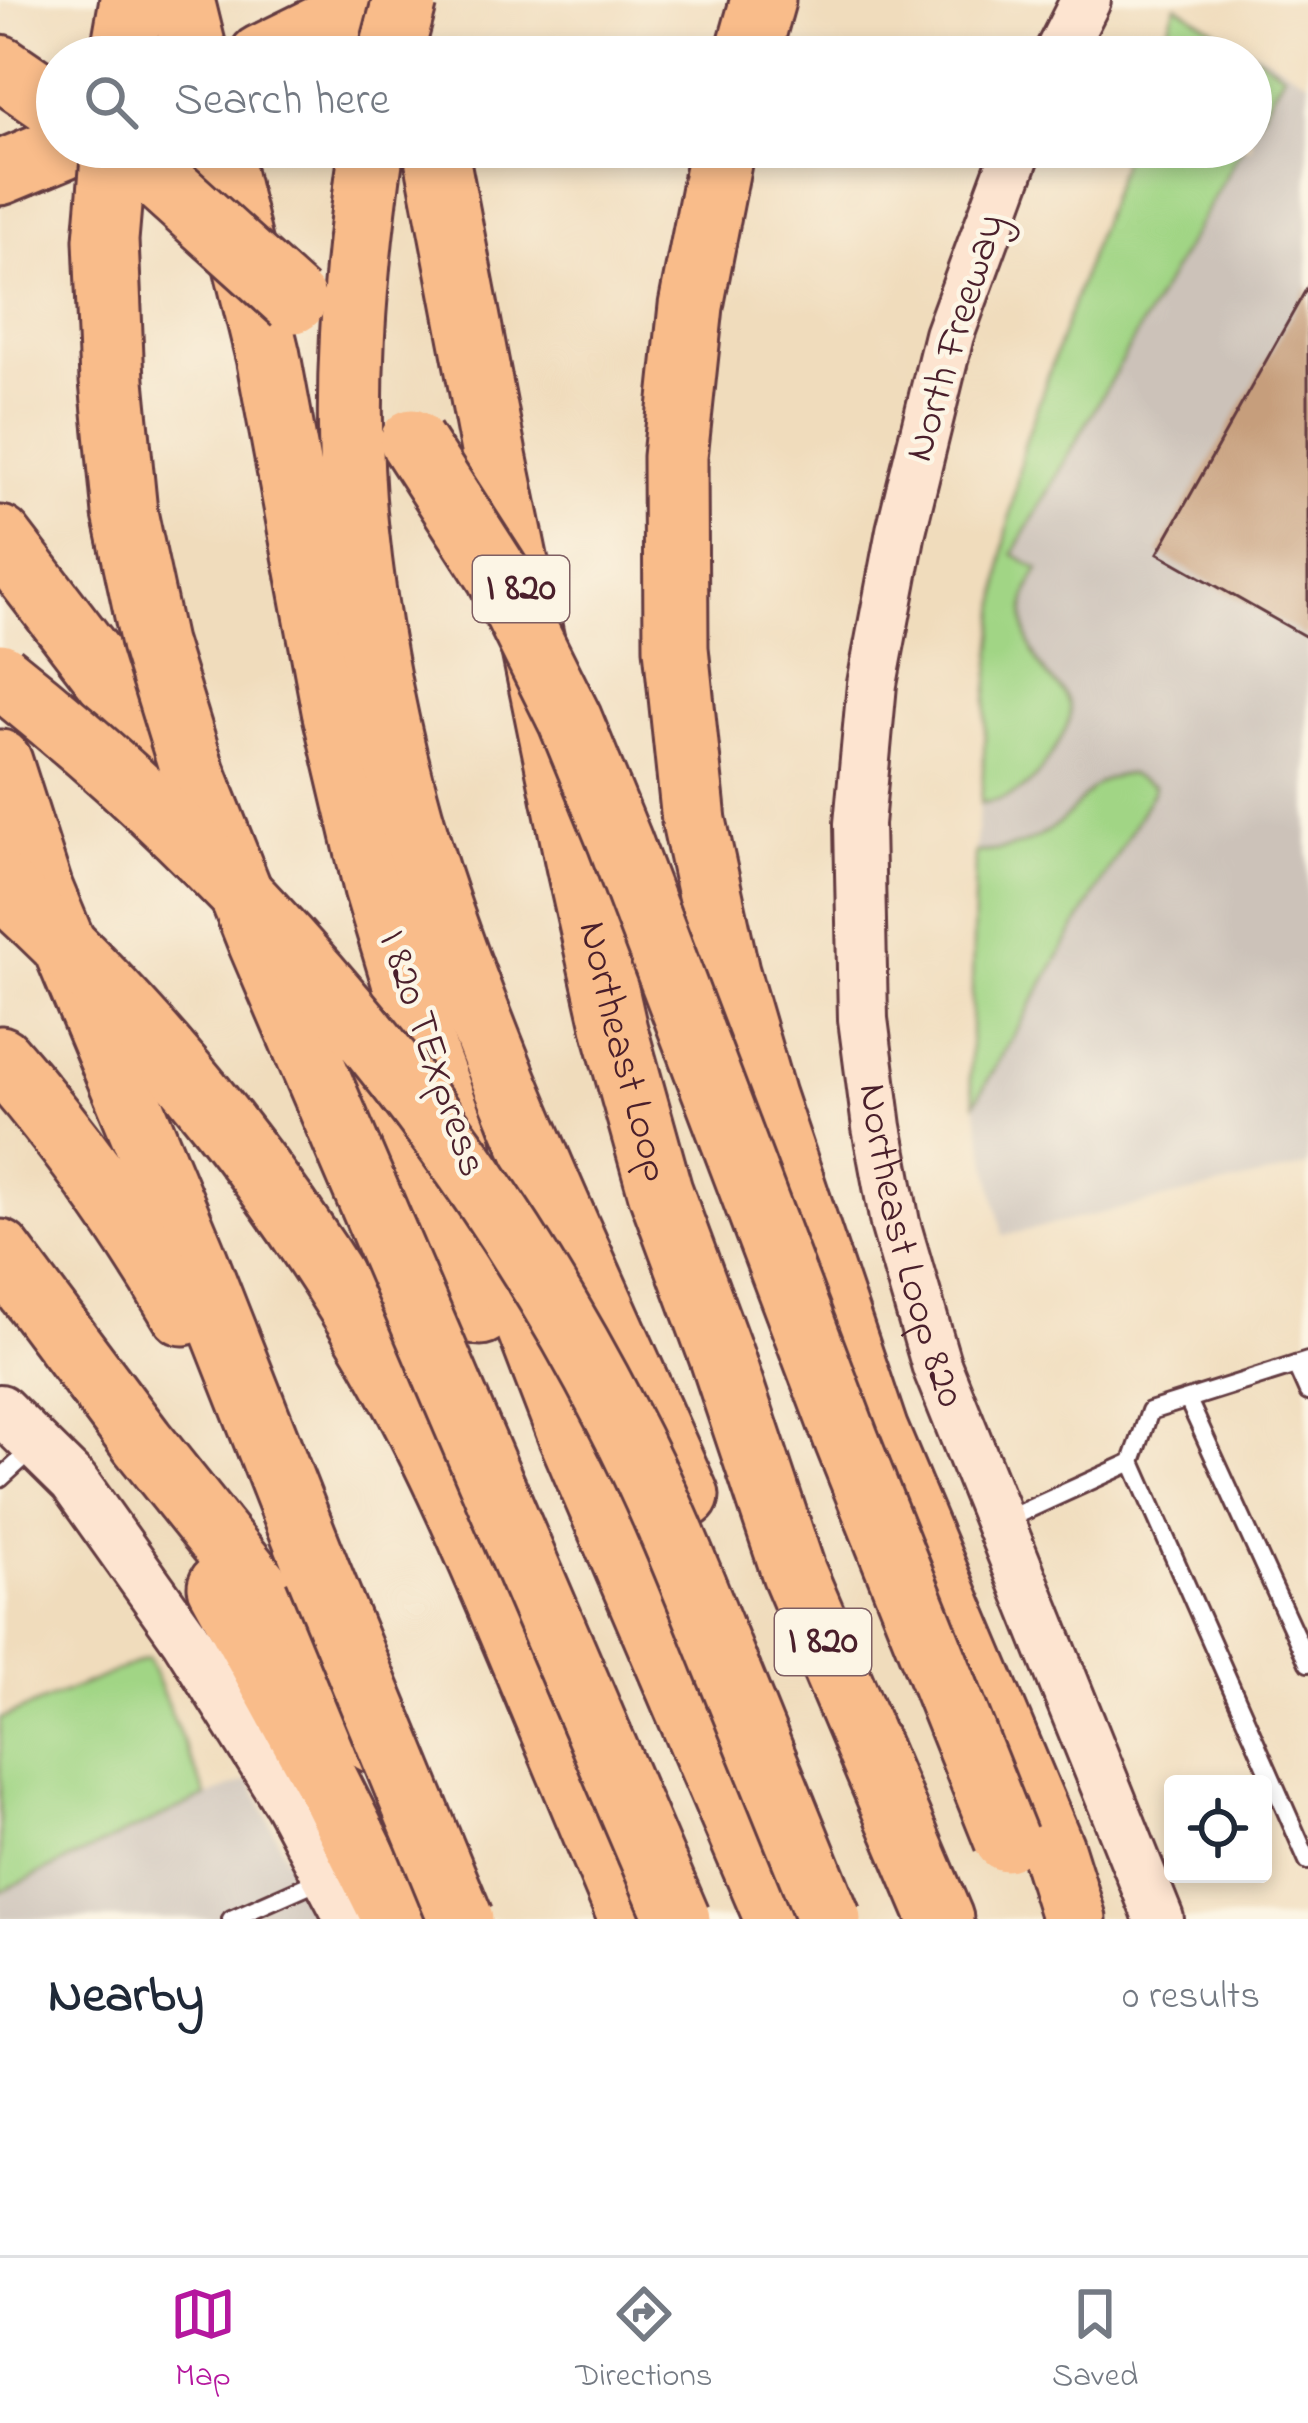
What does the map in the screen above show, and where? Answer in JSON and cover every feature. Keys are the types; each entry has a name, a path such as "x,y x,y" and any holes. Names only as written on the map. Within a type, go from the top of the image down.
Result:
{"highway":[{"path":"126,36 132,0"},
{"path":"182,0 191,36"},
{"path":"304,36 377,0"},
{"path":"395,36 404,0"},
{"path":"404,0 412,36"},
{"path":"753,36 763,0"},
{"path":"0,67 36,92"},
{"path":"0,173 36,158"},
{"path":"113,168 106,241 112,381 125,513 153,644 193,773 260,942 678,1919"},
{"path":"146,168 294,302 412,441 498,575 570,720 620,842 847,1441 1006,1839 1056,1919"},
{"name":"I 820 TEXpress","path":"223,168 268,356 334,710 376,888 428,1061 570,1436 777,1919"},
{"path":"369,168 356,272 351,437 356,523 365,604 408,804 444,922 482,1023 711,1551 862,1919"},
{"name":"Northeast Loop","path":"439,168 504,505 615,1030 660,1191 794,1573 941,1919"},
{"path":"718,168 692,306 675,457 676,648 694,820 727,972 763,1096 876,1431 1052,1849 1074,1919"},
{"name":"I 820 TEXpress","path":"0,538 236,845 389,1115 454,1249 730,1919"},
{"path":"0,675 157,809 278,934 393,1070 520,1245 569,1326 653,1490 829,1919"},
{"path":"0,762 41,890 461,1919"},
{"path":"0,885 52,931 182,1072 265,1179 356,1318 400,1393 467,1528 631,1919"},
{"path":"0,1058 145,1247 241,1414 317,1569"},
{"path":"0,1252 142,1442 336,1684 492,1919"},
{"path":"722,1358 762,1397 908,1750 986,1919"},
{"path":"142,1442 324,1776 394,1919"}],"main road":[{"path":"1068,36 1086,0"},
{"name":"North Freeway","path":"901,531 949,335 1010,168"},
{"name":"Northeast Loop 820","path":"901,531 872,684 859,824 863,1019 877,1126 900,1241 937,1367 1159,1919"},
{"path":"0,1409 74,1482 185,1638 290,1804 350,1919"}],"lane":[{"path":"1308,1392 1302,1363 1150,1411 1132,1462 1308,1861"},
{"path":"1188,1400 1308,1663"},
{"path":"0,1478 37,1445"},
{"path":"999,1522 1132,1462"},
{"path":"231,1919 327,1876"}],"shaded area":[{"path":"1176,5 1230,36 1165,36"},
{"path":"1272,60 1308,81 1308,1166 1003,1236 970,1079 975,852 1004,548 1023,448 1120,168 1272,168"},
{"path":"250,1780 315,1919 0,1919 0,1892"}],"green space":[{"path":"1176,5 1225,36 1165,36"},
{"path":"1272,65 1284,73 1272,94"},
{"path":"1120,168 1230,168 1013,554 1039,569 1027,596 1027,636 1047,675 1065,697 1070,716 1052,755 1029,784 1009,797 981,803 1004,548 1023,448"},
{"path":"1129,774 1154,786 1153,792 975,1103 970,1079 975,852 1001,850 1037,837 1059,823 1100,782"},
{"path":"148,1658 206,1796 0,1892 0,1719"}],"building":[{"path":"1308,286 1308,638 1158,553"}]}
